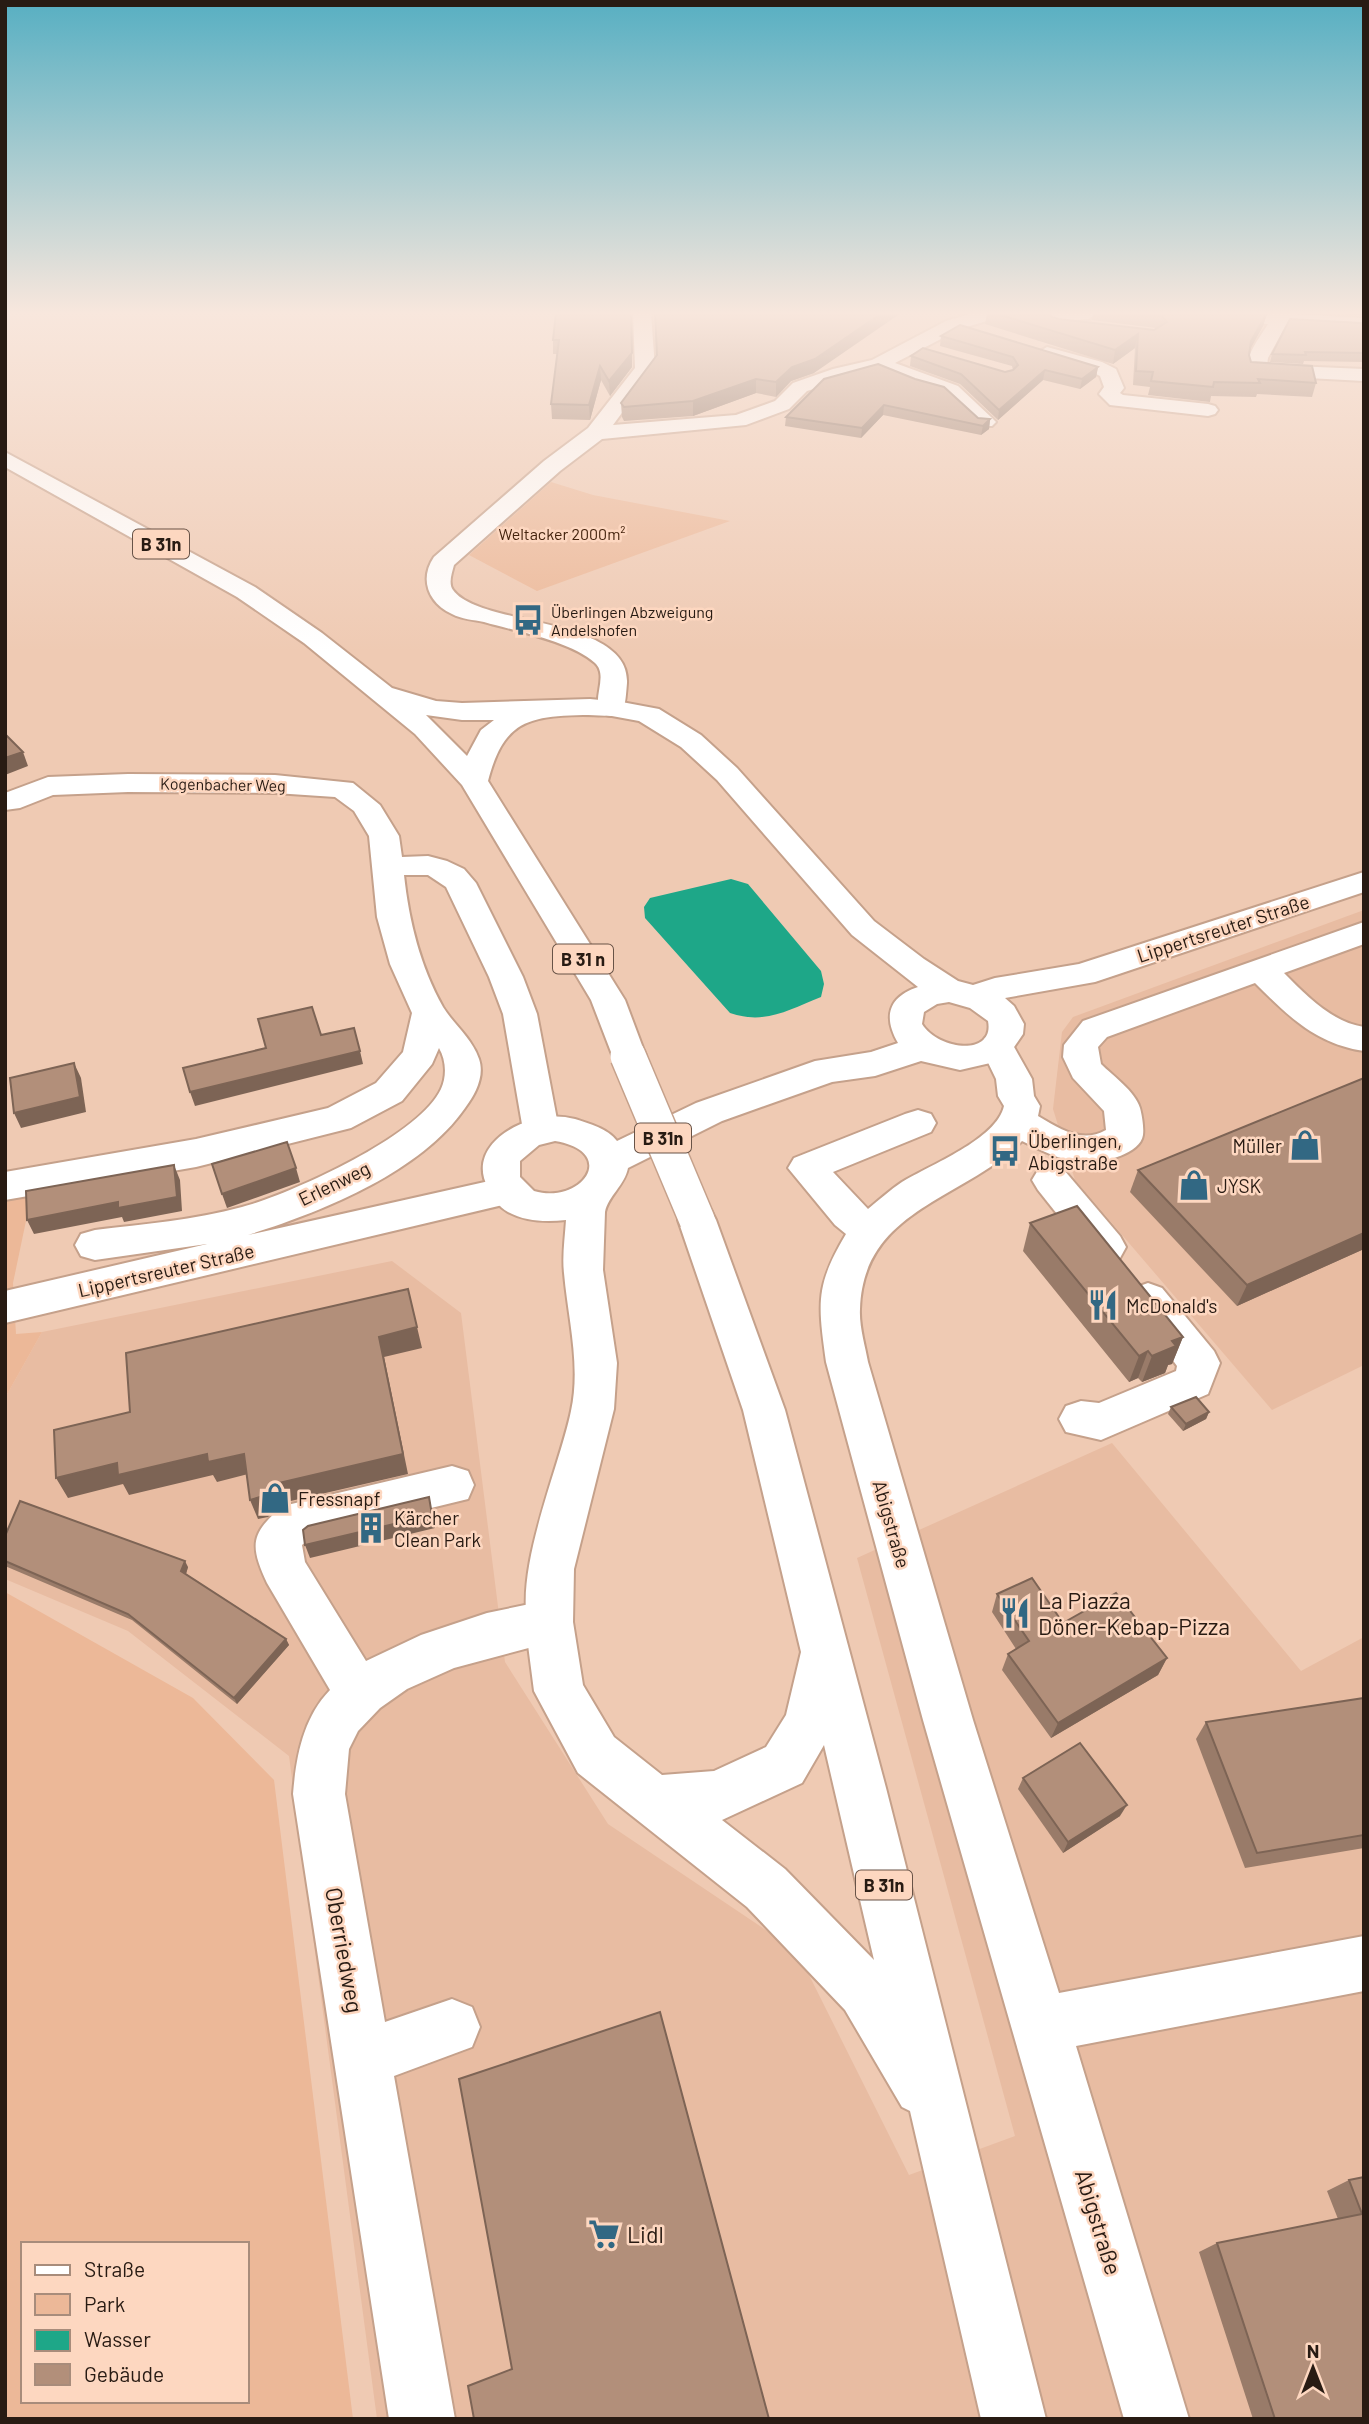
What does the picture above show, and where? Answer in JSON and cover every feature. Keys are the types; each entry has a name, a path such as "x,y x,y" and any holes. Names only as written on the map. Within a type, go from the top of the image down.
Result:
{"main road":[{"path":"601,426 443,562 437,580 442,596 461,608 592,649 611,663 615,678 611,708"},
{"path":"596,433 678,426"},
{"name":"B 31n","path":"5,458 246,592 313,638 384,693 425,728 474,781 526,868"},
{"name":"B 31n","path":"5,478 216,594 373,712 526,868"},
{"name":"B 31n","path":"384,693 439,709 478,711 541,708"},
{"path":"474,781 486,741 505,723 541,708 611,708 648,715 684,735 727,774 863,929 912,967 998,1009 990,1041 996,1086 1041,1135 1088,1150 1102,1148 1125,1136 1122,1107 1084,1069 1081,1045 1095,1029 1364,932"},
{"name":"Kogenbacher Weg","path":"10,802 48,786 62,785 275,784 343,789 365,805 383,836 389,868"},
{"path":"389,868 432,866 450,871 460,883 506,977 520,1014 541,1130"},
{"name":"Erlenweg","path":"95,1245 191,1233 249,1220 315,1194 411,1143 445,1113 458,1096 463,1066 452,1042 429,1013 407,964 393,917 389,868"},
{"name":"B 31 n","path":"526,868 608,1000 628,1056"},
{"name":"Lippertsreuter Straße","path":"962,993 1083,974 1364,881"},
{"path":"863,929 908,1011 908,1033 923,1047 954,1058 990,1041"},
{"path":"1260,969 1300,1006 1329,1028 1356,1039 1364,1039"},
{"name":"Lippertsreuter Straße","path":"990,1041 1083,974"},
{"path":"828,1070 926,995 962,993"},
{"path":"5,1185 196,1153 338,1119 389,1092 420,1055 429,1013"},
{"path":"598,1149 828,1070 875,1064 923,1047"},
{"name":"B 31n","path":"628,1056 697,1220 764,1410 943,2122 1014,2419"},
{"name":"Abigstraße","path":"1018,1109 995,1146 913,1194 868,1230 845,1270 839,1311 847,1362 948,1720 1157,2419"},
{"path":"868,1230 849,1215 807,1168 918,1123"},
{"path":"541,1130 573,1130 598,1149 604,1181 589,1196 559,1207 542,1207 517,1199 503,1181 506,1150 515,1141 541,1130"},
{"path":"1051,1180 1199,1363 1192,1382 1101,1422 1081,1419"},
{"name":"Lippertsreuter Straße","path":"5,1307 176,1269 503,1181"},
{"name":"B 31n","path":"589,1196 583,1270 596,1363 593,1409 551,1569 549,1622 559,1691 596,1755 766,1888 865,1990 943,2122"},
{"path":"542,1207 558,1240 583,1270"},
{"path":"359,1694 283,1568 278,1538 299,1520 453,1485"},
{"name":"Oberriedweg","path":"422,2419 319,1794 320,1768 326,1740 359,1694 381,1678 441,1650 494,1633 549,1622"},
{"name":"B 31n","path":"656,1801 716,1797 784,1765 809,1724 825,1648"},
{"path":"1041,2025 1364,1963"},
{"path":"364,2058 452,2027"}],"shaded area":[{"path":"1364,910 1364,1365 1272,1410 1075,1180 1053,1109 1062,1032 1073,1017"},
{"path":"392,1261 461,1313 505,1662 608,1824 797,1951 909,2175 1015,2136 857,1558 1112,1443 1301,1671 1364,1637 1364,2419 377,2419 289,1756 128,1631 5,1579 5,1398 42,1332"}],"green space":[{"name":"Weltacker 2000m²","path":"551,482 593,495 730,521 537,591 469,555"},
{"path":"31,1197 13,1283 16,1334 42,1332 5,1398 5,1200"},
{"path":"5,1592 193,1698 274,1780 353,2419 5,2419"}],"water":[{"path":"731,879 748,884 821,971 824,984 821,997 765,1017 730,1013 645,918 644,907 650,898"}],"building":[{"path":"5,734 23,752 5,758"},
{"path":"312,1007 321,1035 354,1028 360,1051 190,1092 183,1068 266,1048 258,1019"},
{"path":"74,1063 80,1097 14,1113 10,1078"},
{"path":"1364,1078 1364,1233 1247,1285 1138,1170"},
{"path":"287,1142 296,1168 222,1194 212,1164"},
{"path":"174,1165 177,1197 118,1208 118,1202 27,1220 26,1191"},
{"path":"1077,1206 1183,1337 1172,1341 1176,1346 1152,1356 1148,1351 1139,1356 1030,1223"},
{"path":"408,1289 417,1327 379,1337 403,1454 275,1484 260,1497 250,1500 244,1454 208,1462 207,1454 118,1475 117,1463 56,1478 54,1430 130,1412 126,1353"},
{"path":"1196,1397 1209,1412 1186,1424 1171,1407"},
{"path":"429,1497 432,1515 305,1545 303,1530 308,1526"},
{"path":"20,1501 185,1561 181,1571 286,1639 234,1698 128,1614 5,1561 5,1536"},
{"path":"1032,1578 1063,1623 1116,1593 1167,1658 1058,1723 1008,1654 1029,1641 997,1594"},
{"path":"1364,1698 1364,1835 1257,1853 1206,1722"},
{"path":"1080,1743 1127,1805 1068,1842 1023,1778"},
{"name":"Lidl","path":"660,2012 769,2419 474,2419 468,2386 512,2369 459,2079"},
{"path":"1364,2177 1364,2419 1275,2419 1217,2243 1362,2214 1349,2180"}],"place":[{"name":"Überlingen Abzweigung Andelshofen","path":"528,620"},
{"name":"Müller","path":"1305,1145"},
{"name":"Überlingen, Abigstraße","path":"1005,1151"},
{"name":"JYSK","path":"1194,1185"},
{"name":"McDonald's","path":"1103,1305"},
{"name":"Fressnapf","path":"275,1498"},
{"name":"Kärcher Clean Park","path":"371,1528"},
{"name":"La Piazza Döner-Kebap-Pizza","path":"1015,1613"},
{"name":"Lidl","path":"604,2234"}]}
